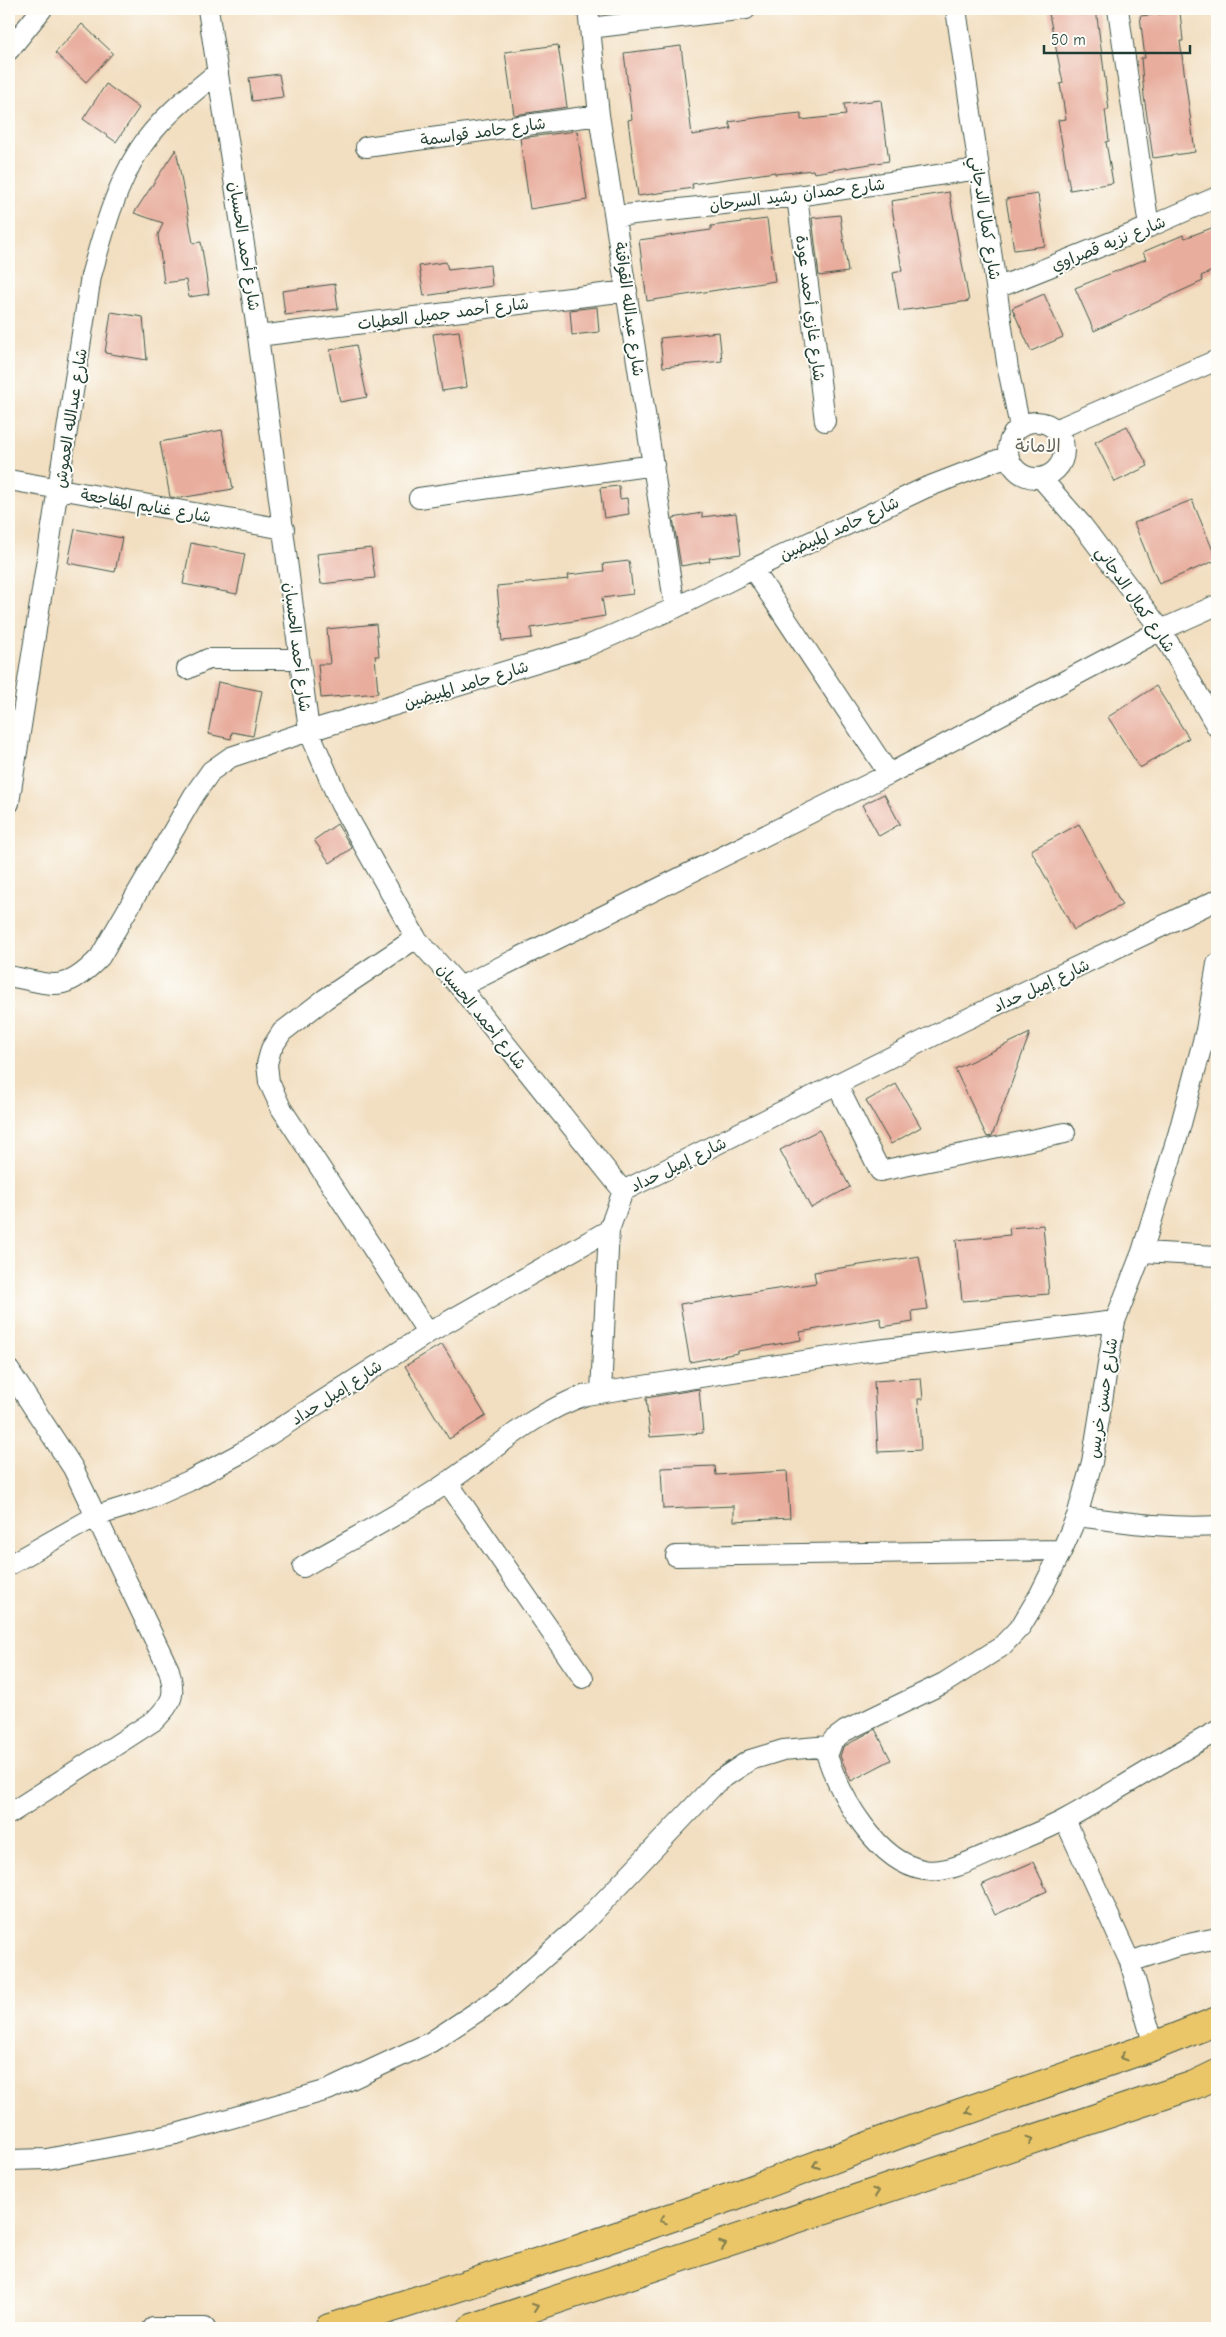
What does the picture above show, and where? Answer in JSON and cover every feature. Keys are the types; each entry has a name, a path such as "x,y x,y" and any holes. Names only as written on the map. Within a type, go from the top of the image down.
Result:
{"highway":[{"path":"329,2328 573,2251 734,2196 908,2131 1154,2046 1217,2021"},
{"path":"472,2328 1194,2085 1217,2074"}],"street":[{"path":"9,50 42,9"},
{"name":"شارع أحمد الحسبان","path":"208,9 258,336 309,731 340,803 416,938 460,987 624,1191"},
{"path":"589,19 746,9"},
{"name":"شارع كمال الدجاني","path":"956,9 1008,369 1020,427"},
{"path":"1118,9 1149,227"},
{"name":"شارع عبدالله القواقنة","path":"589,19 599,115 676,608"},
{"name":"شارع عبدالله العموش","path":"9,803 91,276 121,184 139,150 162,122 218,72"},
{"name":"شارع حامد قواسمة","path":"366,147 599,115"},
{"name":"شارع حمدان رشيد السرحان","path":"616,216 797,196 978,169"},
{"name":"شارع غازي أحمد عودة","path":"797,196 825,420"},
{"name":"شارع نزيه قصراوي","path":"997,288 1149,227 1217,197"},
{"name":"شارع أحمد جميل العطيات","path":"258,336 627,291"},
{"path":"1055,430 1217,360"},
{"path":"1030,423 1041,423 1055,430 1060,436 1064,452 1058,466 1051,474 1042,478 1021,474 1011,463 1008,456 1008,443 1020,427 1030,423"},
{"name":"شارع حامد المبيضين","path":"9,976 61,984 72,982 86,972 100,957 194,795 211,771 231,757 309,731 583,648 676,608 753,569 926,488 1008,456"},
{"path":"419,498 654,465"},
{"name":"شارع كمال الدجاني","path":"1058,466 1082,524"},
{"name":"شارع كمال الدجاني","path":"1042,478 1082,524 1161,630 1217,727"},
{"name":"شارع غنايم المفاجعة","path":"9,480 284,529"},
{"path":"753,569 889,774"},
{"path":"460,987 889,774 1161,630 1217,605"},
{"path":"187,668 208,659 300,659"},
{"name":"شارع إميل حداد","path":"9,1565 96,1516 144,1501 189,1481 241,1453 428,1333 609,1230 624,1191 963,1022 1217,900"},
{"path":"416,938 325,999 282,1032 271,1048 267,1064 269,1082 281,1108 428,1333"},
{"name":"شارع حسن خريس","path":"829,1746 833,1740 845,1731 944,1683 1001,1646 1021,1626 1040,1594 1062,1550 1077,1516 1092,1462 1115,1321 1142,1252 1212,1031 1217,964"},
{"path":"837,1085 880,1170 1065,1133"},
{"path":"601,1392 609,1230"},
{"path":"1142,1252 1217,1256"},
{"path":"303,1567 448,1482 527,1423 566,1402 601,1392 861,1352 1115,1321"},
{"path":"9,1370 73,1468 169,1670 173,1696 168,1706 155,1720 9,1814"},
{"path":"448,1482 583,1678"},
{"path":"1077,1516 1140,1525 1192,1528 1217,1526"},
{"path":"676,1556 1062,1550"},
{"path":"9,2160 47,2159 176,2134 328,2090 431,2042 501,1996 584,1921 717,1782 750,1760 783,1750 829,1746 827,1756 833,1772 873,1840 911,1867 925,1870 941,1870 966,1863 1065,1820 1150,1768 1217,1731"},
{"path":"1065,1820 1130,1962 1154,2046"},
{"path":"1130,1962 1174,1947 1217,1938"},
{"path":"153,2328 205,2328"}],"building":[{"path":"1048,9 1096,9 1109,110 1105,110 1109,141 1106,142 1113,183 1070,190 1058,120 1066,119 1060,84 1063,83"},
{"path":"1180,12 1183,41 1180,41 1195,152 1153,158 1144,96 1141,58 1145,58 1140,16"},
{"path":"82,24 113,53 86,82 55,53"},
{"path":"558,45 567,107 514,115 505,52"},
{"path":"681,46 692,135 731,129 729,122 762,117 801,113 801,120 846,115 844,104 881,100 889,161 814,173 813,170 775,174 775,172 692,184 693,188 638,196 628,120 632,119 624,53"},
{"path":"279,74 283,97 252,101 249,78"},
{"path":"106,84 139,108 116,142 83,119"},
{"path":"577,131 587,200 530,209 520,138"},
{"path":"176,149 193,243 201,242 209,294 189,297 186,280 164,283 158,235 163,223 134,213"},
{"path":"949,192 969,301 899,311 893,273 902,271 891,201"},
{"path":"1038,194 1045,246 1014,250 1006,199"},
{"path":"840,215 848,272 819,276 812,218"},
{"path":"767,219 775,281 647,301 639,240 711,230 711,226"},
{"path":"1217,226 1217,269 1201,276 1203,281 1094,331 1075,288 1146,259 1143,252 1183,235 1185,238"},
{"path":"446,262 448,270 490,265 492,286 424,296 419,266"},
{"path":"335,284 338,309 285,315 282,291"},
{"path":"1044,294 1063,337 1031,351 1012,308"},
{"path":"597,307 599,332 572,335 570,310"},
{"path":"111,312 143,317 147,360 105,353"},
{"path":"459,331 467,387 442,391 433,334"},
{"path":"719,332 722,361 663,367 660,338"},
{"path":"356,345 367,397 340,402 330,350"},
{"path":"1127,426 1148,466 1115,482 1095,442"},
{"path":"222,430 233,489 180,498 170,497 160,442"},
{"path":"619,486 620,499 627,498 629,514 604,518 600,488"},
{"path":"1192,500 1217,560 1159,584 1134,523"},
{"path":"702,513 702,517 736,513 741,554 709,558 710,561 681,566 673,518"},
{"path":"75,529 122,538 115,572 68,563"},
{"path":"191,543 245,554 237,594 183,584"},
{"path":"371,548 375,578 321,584 317,554"},
{"path":"629,561 633,594 602,598 605,616 531,628 532,638 502,641 497,586 569,579 568,575 604,571 603,564"},
{"path":"376,624 379,656 375,656 378,693 321,698 318,664 330,664 327,629"},
{"path":"218,682 262,691 253,736 232,732 231,739 208,734"},
{"path":"1156,686 1189,738 1140,768 1108,717"},
{"path":"884,794 900,824 879,836 862,805"},
{"path":"337,824 352,848 330,863 314,840"},
{"path":"1079,824 1122,905 1074,930 1031,850"},
{"path":"1030,1033 992,1136 987,1137 955,1069"},
{"path":"896,1084 921,1127 891,1144 866,1101"},
{"path":"819,1130 850,1187 811,1208 780,1150"},
{"path":"1043,1225 1049,1294 962,1301 956,1240 1010,1235 1009,1228"},
{"path":"919,1256 928,1309 912,1311 913,1322 882,1327 880,1318 800,1332 801,1340 690,1362 680,1304 816,1283 814,1272"},
{"path":"442,1344 486,1416 449,1439 405,1366"},
{"path":"921,1378 923,1399 918,1399 921,1450 878,1452 874,1381"},
{"path":"699,1389 703,1433 650,1437 646,1398"},
{"path":"715,1466 716,1475 787,1471 790,1518 734,1521 734,1506 663,1509 661,1468"},
{"path":"875,1729 891,1760 851,1781 840,1756 843,1747"},
{"path":"1033,1862 1047,1891 995,1915 981,1885"}],"district":[{"name":"الامانة","path":"1038,446"}]}
